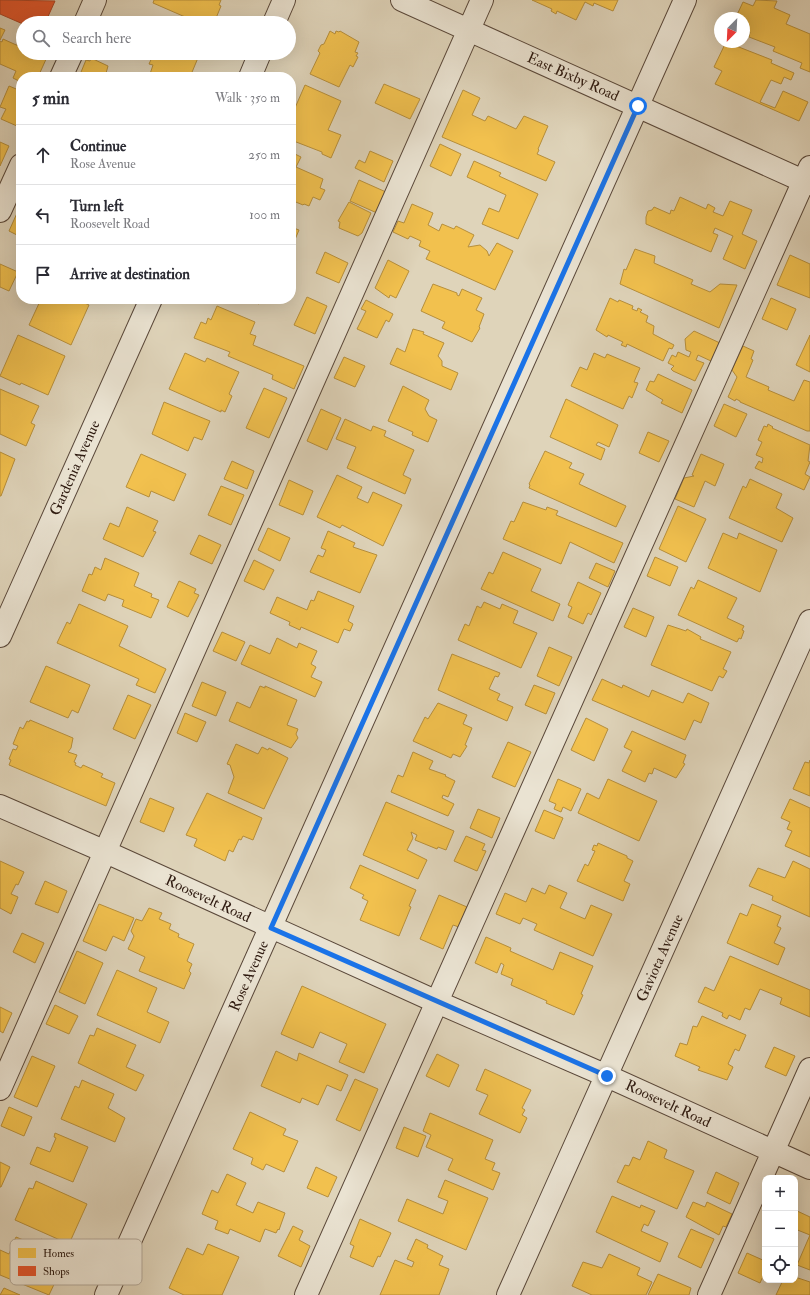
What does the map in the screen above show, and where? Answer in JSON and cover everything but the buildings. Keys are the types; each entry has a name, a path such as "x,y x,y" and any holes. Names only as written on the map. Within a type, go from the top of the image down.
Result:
{"street":[{"path":"88,16 96,0"},
{"path":"277,16 284,0"},
{"name":"East Bixby Road","path":"402,0 638,106 808,177"},
{"path":"0,1089 482,0"},
{"name":"Rose Avenue","path":"131,1239 685,0"},
{"path":"63,72 69,60"},
{"path":"252,72 257,60"},
{"path":"0,211 16,176"},
{"path":"306,1295 808,177"},
{"name":"Gardenia Avenue","path":"0,636 148,304"},
{"name":"Gaviota Avenue","path":"508,1295 810,621"},
{"name":"Roosevelt Road","path":"0,806 106,852 271,928 607,1076 810,1168"},
{"path":"709,1295 810,1069"},
{"name":"Rose Avenue","path":"106,1295 110,1285"}],"route":[{"path":"607,1076 271,928 638,106"}]}
